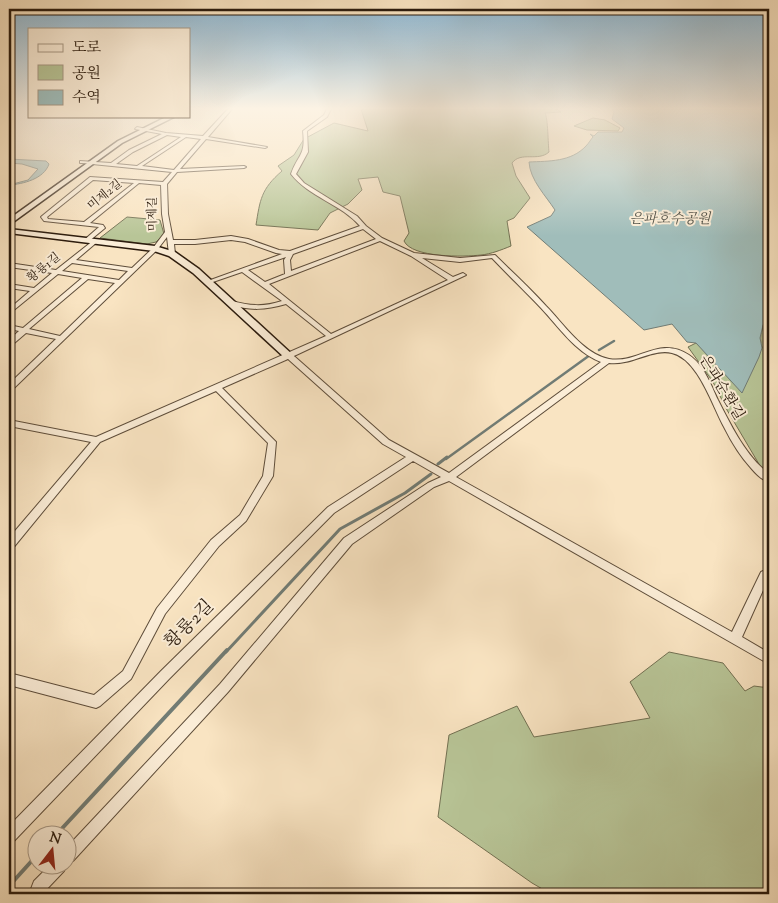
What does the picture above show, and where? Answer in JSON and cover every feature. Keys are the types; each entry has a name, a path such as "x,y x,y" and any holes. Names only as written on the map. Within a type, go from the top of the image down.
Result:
{"street":[{"path":"104,151 86,162 10,219 14,232 155,249 172,254 232,303 386,442 769,659"},
{"path":"112,165 131,151"},
{"path":"138,168 163,151"},
{"name":"미제길","path":"155,249 167,233 164,184 193,151"},
{"path":"306,151 295,167 293,174 302,184 356,217 364,227 380,239 413,255 453,280"},
{"path":"86,162 174,171 244,167"},
{"name":"미제2길","path":"90,242 102,228 101,226 46,220 44,217 92,178 164,184"},
{"name":"미제2길","path":"84,224 138,182"},
{"path":"208,282 364,227"},
{"path":"167,233 171,242 172,254"},
{"path":"171,242 195,242 232,238 246,240 278,252 291,253"},
{"path":"264,284 380,239"},
{"name":"황룡1길","path":"9,312 90,242"},
{"path":"9,388 155,249"},
{"path":"288,274 287,260 291,253"},
{"path":"78,845 224,688 348,541 431,486 449,477 607,361 581,347 493,256 460,260 413,255"},
{"path":"70,261 133,270"},
{"path":"9,265 121,282"},
{"path":"244,270 331,337"},
{"path":"9,545 97,440 289,356 463,275"},
{"path":"9,343 88,276"},
{"path":"9,286 36,290"},
{"path":"232,303 244,308 261,308 287,302"},
{"path":"9,327 62,338"},
{"name":"은파순환길","path":"607,361 628,360 655,350 676,352 687,357 700,373 728,426 746,454 760,472 769,479"},
{"path":"9,679 96,702 126,675 161,611 215,543 243,518 268,476 272,442 217,388"},
{"path":"9,423 97,440"},
{"name":"황룡2길","path":"9,836 171,669 331,510 412,457"},
{"path":"735,639 765,575"},
{"path":"36,894 39,886 49,876"}],"green space":[{"path":"296,151 549,152 545,155 516,159 512,163 516,176 530,198 514,218 507,221 511,246 488,254 463,256 427,253 409,247 404,241 409,233 400,196 383,192 378,177 358,179 362,190 348,204 330,213 318,230 256,225 263,195 275,177 282,171 278,166"},
{"path":"127,217 160,220 164,234 156,242 147,244 100,238"},
{"path":"769,316 769,481 727,410 713,382 688,347 696,343 709,356 762,348 762,331"},
{"path":"669,652 723,663 745,691 754,686 769,688 769,887 756,894 551,894 532,883 438,817 449,735 517,706 534,737 650,718 630,682"}],"water":[{"name":"은파호수공원","path":"580,151 769,151 769,316 763,325 760,338 762,348 759,357 742,393 696,343 687,342 672,324 644,330 527,227 551,216 555,210 535,181 529,162 559,160"},
{"path":"9,159 46,161 49,164 38,177 26,182 9,185 28,180 38,169 22,164 9,163"}],"waterway":[{"path":"599,350 614,341"},
{"path":"446,459 590,355"},
{"path":"438,464 447,457"},
{"path":"226,652 340,529 405,493 431,474"},
{"path":"64,826 227,650"},
{"path":"9,886 28,865"}]}
